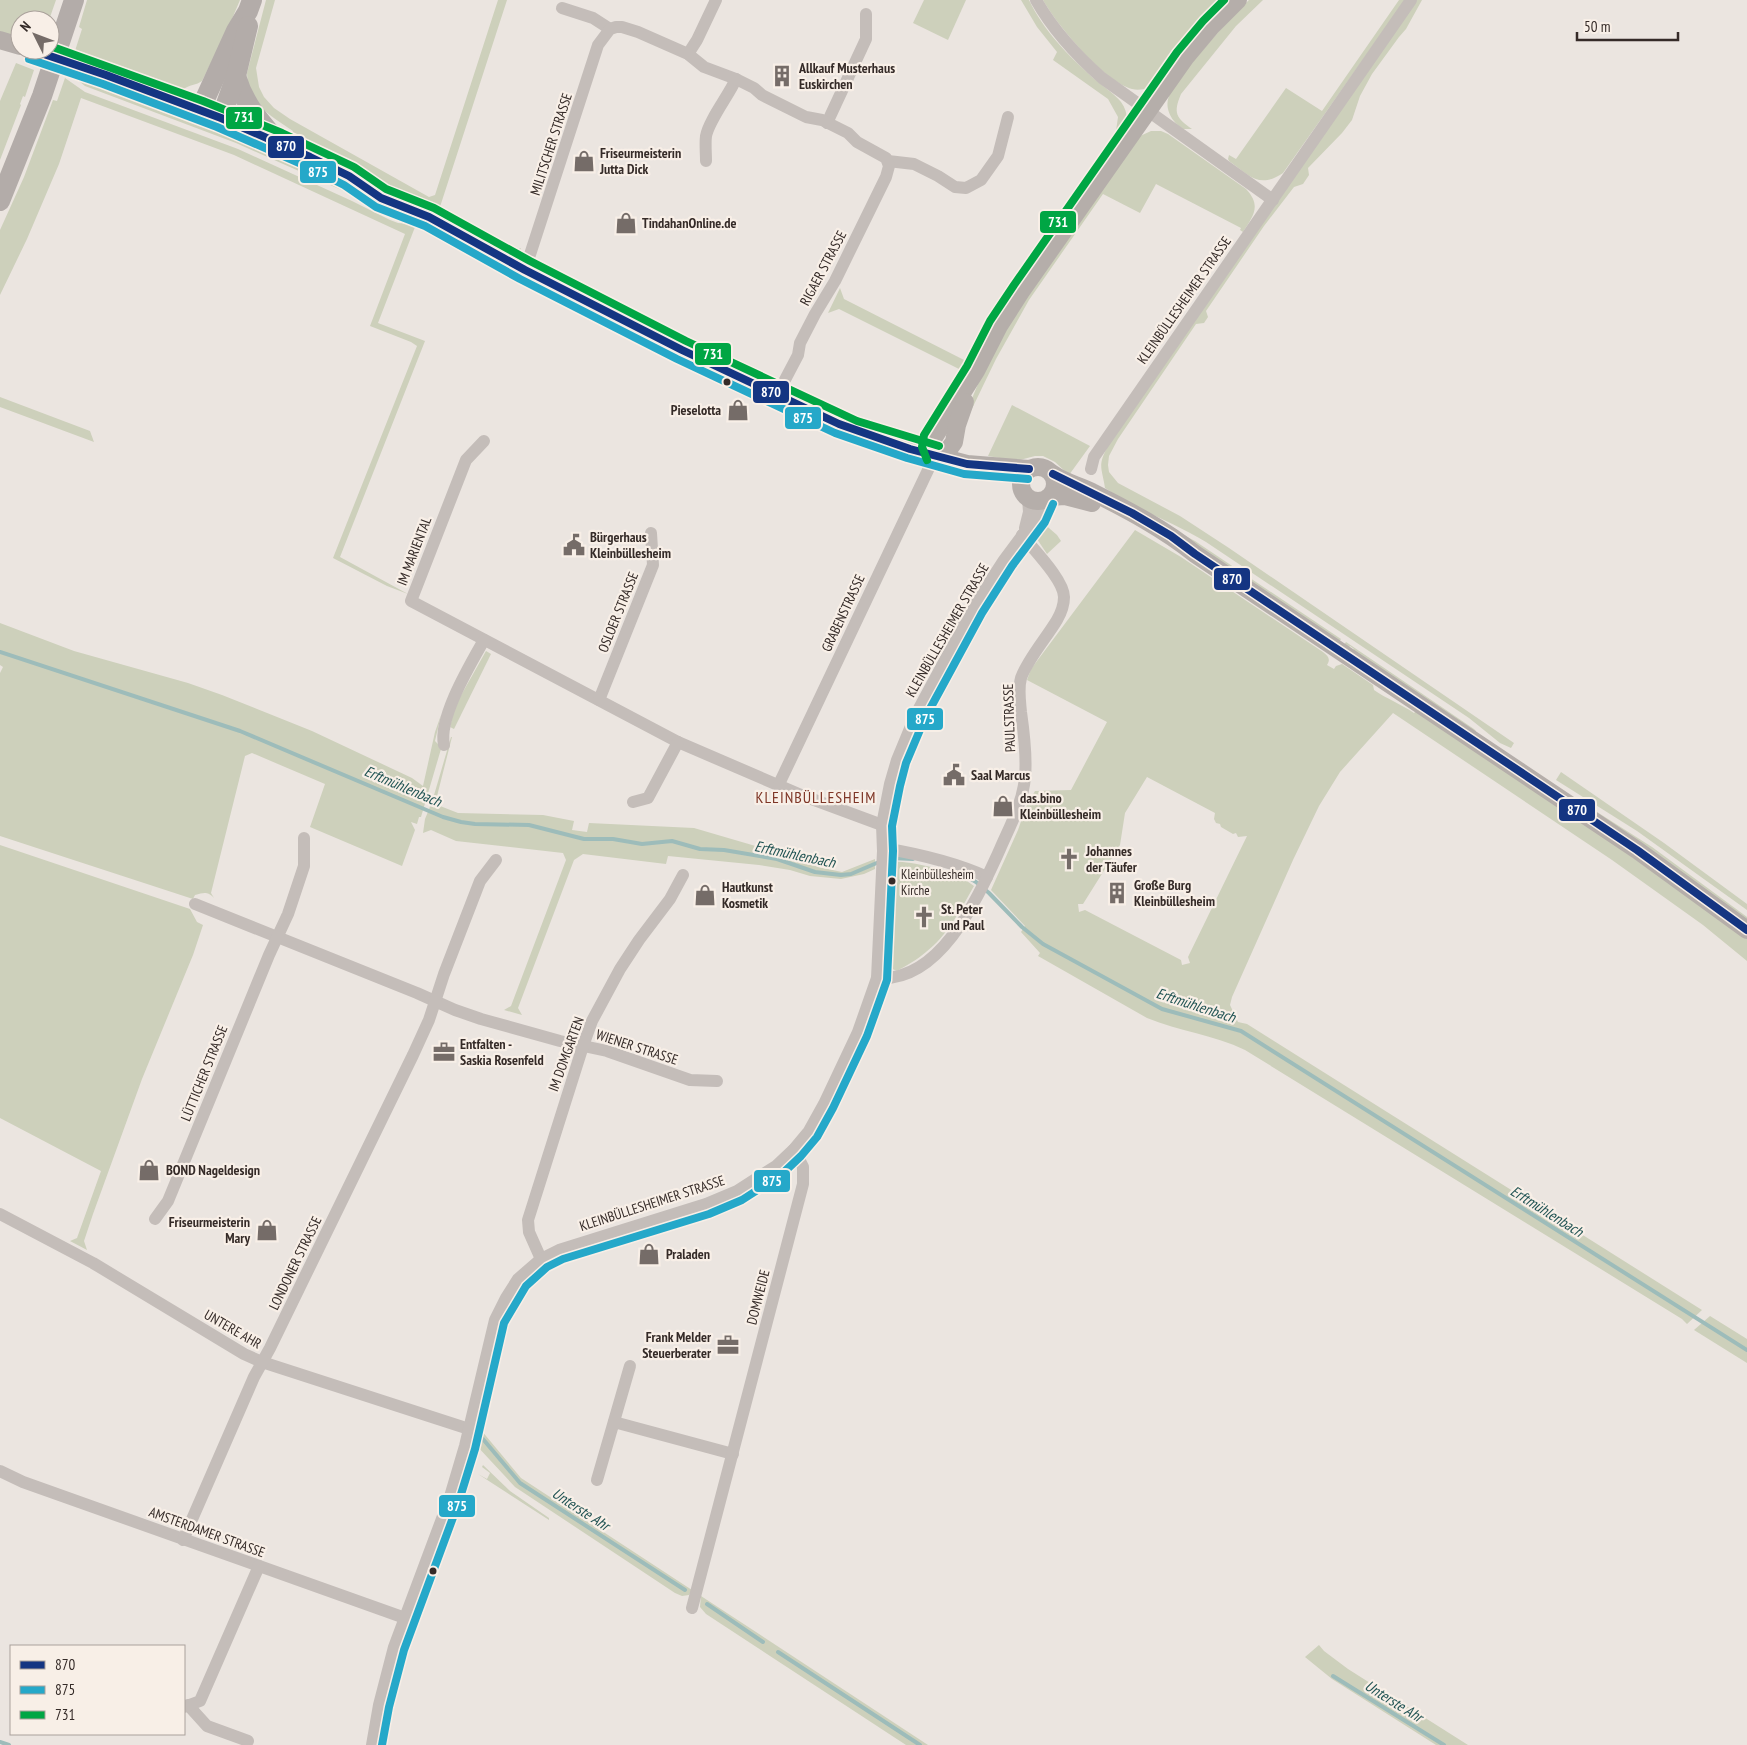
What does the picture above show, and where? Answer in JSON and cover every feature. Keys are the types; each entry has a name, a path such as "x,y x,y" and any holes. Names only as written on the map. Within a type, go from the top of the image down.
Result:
{"main road":[{"path":"0,201 42,96 74,0"},
{"path":"221,118 236,76 248,30 250,5"},
{"path":"200,110 250,5"},
{"path":"236,76 241,93 249,108 278,142"}],"street":[{"path":"688,54 697,40 716,0"},
{"path":"1036,0 1051,24 1084,62 1110,84 1273,200"},
{"path":"936,456 949,449 954,442 958,420 976,371 1011,306 1147,111 1199,41 1238,0"},
{"name":"KLEINBÜLLESHEIMER STRASSE","path":"1091,469 1094,456 1411,0"},
{"path":"562,8 593,18 610,29 616,27 627,28 688,54 710,69 736,79 754,88 762,95 806,117 827,123 848,133 857,142 886,158 914,164 955,187 966,188 981,180 998,156 1008,117"},
{"path":"827,123 866,39 866,14"},
{"name":"MILITSCHER STRASSE","path":"525,270 598,46 610,29"},
{"path":"60,60 200,110 278,142 350,176 381,198 429,217 525,270 682,350 853,430 967,464 1029,469 1042,466 1064,482 1092,491 1172,536 1630,845 1747,930"},
{"path":"706,161 706,135 736,79"},
{"name":"RIGAER STRASSE","path":"777,395 798,354 800,343 835,281 886,177 889,166 886,158"},
{"name":"IM MARIENTAL","path":"484,441 466,460 411,601 678,742 821,803 882,826"},
{"name":"GRABENSTRASSE","path":"779,784 936,456"},
{"path":"967,464 977,472 1010,481 1036,496 1070,497 1107,508 1196,554"},
{"path":"1029,469 1022,477 1036,496"},
{"path":"1036,496 1054,490 1056,485 1053,474"},
{"name":"KLEINBÜLLESHEIMER STRASSE","path":"372,1745 379,1705 394,1646 441,1523 469,1429 492,1333 500,1309 518,1279 541,1259 570,1246 670,1215 725,1196 749,1185 764,1175 794,1149 809,1131 824,1104 858,1032 877,978 882,826 890,784 897,760 916,714 973,608 1040,510 1036,496"},
{"name":"OSLOER STRASSE","path":"599,700 653,565 651,532"},
{"name":"PAULSTRASSE","path":"877,978 901,977 929,960 954,933 984,884 1010,827 1021,796 1026,764 1020,701 1021,678 1057,620 1064,597 1060,582 1022,535"},
{"path":"444,745 442,736 446,714 484,640"},
{"path":"633,802 648,798 678,742"},
{"path":"277,936 288,914 304,866 304,838"},
{"path":"882,857 927,856 962,866 984,884"},
{"path":"435,1001 480,880 496,860"},
{"name":"IM DOMGARTEN","path":"541,1259 529,1232 528,1220 583,1046 592,1022 620,969 670,899 683,875"},
{"name":"WIENER STRASSE","path":"195,904 481,1019 647,1064 690,1080 717,1081"},
{"name":"LÜTTICHER STRASSE","path":"155,1219 168,1202 277,936"},
{"name":"LONDONER STRASSE","path":"183,1540 254,1377 413,1056 435,1001"},
{"name":"DOMWEIDE","path":"692,1608 802,1184 803,1167 794,1149"},
{"name":"UNTERE AHR","path":"0,1214 93,1262 244,1354 262,1362 469,1429"},
{"path":"597,1480 630,1366"},
{"path":"614,1422 733,1454"},
{"name":"AMSTERDAMER STRASSE","path":"0,1471 23,1482 405,1618"},
{"path":"248,1741 207,1726 186,1706 200,1700 259,1566"}],"green space":[{"path":"0,0 56,0 52,10 10,10 10,36 0,33"},
{"path":"87,0 240,0 202,81 184,89 164,85 74,54 82,29 79,27"},
{"path":"266,0 275,0 256,68 259,87 264,97 274,108 290,119 429,197 435,195 498,0 507,0 438,213 512,252 521,248 520,251 515,255 423,208 395,188 390,192 372,179 320,152 292,134 293,131 262,108 256,101 248,84 247,73"},
{"path":"924,0 966,0 948,40 913,23"},
{"path":"1021,0 1029,0 1041,22 1065,51 1121,102 1125,108 1126,128 972,362 968,363 964,369 966,372 942,410 963,371 839,309 828,313 840,288 844,299 968,362 986,325 1115,138 1118,117 1108,99 1053,60 1057,52 1037,27"},
{"path":"1043,0 1228,0 1158,83 1149,88 1139,90 1121,84 1108,76 1095,64 1070,37"},
{"path":"1249,0 1263,0 1236,26 1181,94 1177,106 1178,115 1182,122 1192,129 1183,129 1175,123 1168,110 1171,91 1184,71"},
{"path":"1399,0 1405,0 1283,173 1267,180 1255,179 1229,161 1229,155 1236,159 1286,88 1322,111"},
{"path":"1417,0 1422,0 1406,29 1372,74 1360,96 1352,120 1308,168 1309,175 1303,184 1294,187 1264,226 1206,311 1208,317 1204,323 1196,324 1118,439 1109,456 1108,465 1109,472 1118,483 1180,516 1229,548 1514,743 1511,748 1500,743 1469,718 1206,542 1105,488 1102,471 1102,458 1108,446"},
{"path":"16,63 34,70 0,160 0,101"},
{"path":"75,75 173,110 289,156 340,179 360,193 372,206 346,192 236,143 85,86 74,77"},
{"path":"65,78 85,92 238,149 390,220 398,223 419,225 417,228 415,227 378,323 425,341 340,557 408,594 387,586 333,558 417,346 370,326 405,234 234,155 81,98 59,164 27,239 0,295 0,230 24,177 53,100 57,101"},
{"path":"1151,131 1161,131 1168,134 1246,189 1251,195 1255,206 1253,216 1243,232 1240,230 1241,228 1156,184 1140,213 1103,194 1029,300 996,359 967,419 968,408 978,384 1009,323 1138,137"},
{"path":"0,397 90,431 94,442 0,407"},
{"path":"1012,405 1090,446 1069,475 1055,462 1043,456 1016,461 988,456"},
{"path":"1042,522 1061,541 1047,554 1035,536"},
{"path":"1172,529 1195,541 1341,639 1339,642"},
{"path":"1135,530 1181,557 1323,652 1329,661 1327,665 1334,669 1342,664 1373,685 1374,690 1414,713 1417,710 1521,779 1747,938 1747,961 1703,925 1612,860 1393,713 1340,772 1319,806 1293,860 1230,1005 1238,1022 1247,1024 1702,1310 1687,1324 1682,1319 1245,1050 1221,1040 1147,1018 1038,956 1040,953 1021,932 1025,926 991,890 1018,830 1026,807 1035,791 1071,790 1107,722 1027,680 1031,669","holes":["1147,777 1215,813 1214,819 1221,827 1233,834 1236,833 1238,837 1247,836 1188,957 1190,963 1182,965 1181,960 1085,910 1079,912 1078,904 1083,904 1120,845 1125,813"]},
{"path":"0,623 74,651 188,683 222,695 312,731 412,778 423,786 435,732 441,715 435,741 441,749 421,817 419,817 417,824 411,822 415,830 402,866 310,827 325,784 252,753 245,756 211,893 214,898 207,893 203,893 195,895 193,899 0,836 0,673 3,667 0,665"},
{"path":"1346,642 1474,729 1475,733 1352,651 1354,649 1350,646 1348,649 1343,646"},
{"path":"486,651 491,654 454,729 450,727 455,706"},
{"path":"451,737 435,804 458,813 543,815 574,821 572,830 587,832 589,823 694,828 786,855 818,867 842,872 875,859 875,869 864,874 841,879 810,876 790,870 759,865 668,856 666,864 583,854 574,860 518,1008 522,1015 504,1010 511,1006 566,860 563,853 456,841 431,830 423,833 425,819 432,802"},
{"path":"1561,772 1664,843 1747,904 1747,910 1637,831 1556,780"},
{"path":"1574,799 1652,847 1747,917 1747,921"},
{"path":"0,845 190,909 197,922 203,925 193,955 142,1079 93,1214 84,1241 87,1250 70,1241 77,1238 101,1171 0,1118"},
{"path":"890,862 936,868 955,874 974,886 953,922 934,946 897,971 886,966"},
{"path":"1710,1316 1747,1339 1747,1363 1694,1330"},
{"path":"476,1424 521,1478 692,1590 689,1595 682,1596 675,1593 515,1487 476,1445 473,1435"},
{"path":"483,1465 510,1491 549,1518 549,1520 478,1474 487,1479 490,1473 482,1467"},
{"path":"701,1596 928,1745 906,1745 706,1614 700,1607"},
{"path":"1319,1645 1348,1669 1468,1745 1436,1745 1332,1679 1305,1657"}],"waterway":[{"name":"Erftmühlenbach","path":"0,652 240,731 443,817 461,822 529,825 584,839 613,839 642,844 672,841 700,849 724,850 777,859 815,872 841,875 851,874 879,862"},
{"name":"Erftmühlenbach","path":"886,860 891,858 913,859"},
{"name":"Erftmühlenbach","path":"959,872 976,882 989,893 1022,927 1043,944 1162,1009 1241,1031 1747,1350"},
{"name":"Unterste Ahr","path":"477,1432 520,1483 685,1590"},
{"name":"Unterste Ahr","path":"707,1604 763,1642"},
{"name":"Unterste Ahr","path":"778,1652 920,1745"},
{"name":"Unterste Ahr","path":"1333,1676 1444,1745"},
{"path":"0,1742 9,1745"}],"transit line":[{"name":"731","path":"927,460 922,447 924,435 967,366 990,321 1177,52 1224,0"},
{"name":"731","path":"60,50 203,101 282,133 354,167 386,189 434,208 530,261 686,341 857,421 939,446"},
{"name":"870","path":"60,59 221,118 310,157 349,176 381,198 429,217 525,270 682,350 839,424 910,449 967,464 1029,469"},
{"name":"875","path":"32,60 103,84 217,127 306,166 344,185 376,207 425,226 520,279 677,359 835,433 907,458 964,474 1028,479"},
{"name":"870","path":"1053,474 1132,513 1171,536 1195,554 1637,850 1747,930"},
{"name":"875","path":"382,1745 389,1707 404,1650 458,1504 475,1449 504,1323 526,1286 547,1267 563,1259 709,1214 742,1200 782,1174 801,1156 817,1137 833,1108 867,1036 887,980 893,851 892,826 906,763 925,718 982,613 1012,566 1045,522 1053,504"}],"place":[{"name":"Allkauf Musterhaus Euskirchen","path":"782,76"},
{"name":"Friseurmeisterin Jutta Dick","path":"584,161"},
{"name":"TindahanOnline.de","path":"626,223"},
{"name":"Pieselotta","path":"738,410"},
{"name":"Bürgerhaus Kleinbüllesheim","path":"574,545"},
{"name":"Saal Marcus","path":"954,775"},
{"name":"das.bino Kleinbüllesheim","path":"1003,806"},
{"name":"Johannes der Täufer","path":"1069,859"},
{"name":"Kleinbüllesheim Kirche","path":"892,881"},
{"name":"Große Burg Kleinbüllesheim","path":"1117,893"},
{"name":"Hautkunst Kosmetik","path":"705,895"},
{"name":"St. Peter und Paul","path":"924,917"},
{"name":"Entfalten - Saskia Rosenfeld","path":"444,1052"},
{"name":"BOND Nageldesign","path":"149,1170"},
{"name":"Friseurmeisterin Mary","path":"267,1230"},
{"name":"Praladen","path":"649,1254"},
{"name":"Frank Melder Steuerberater","path":"728,1345"}],"district":[{"name":"KLEINBÜLLESHEIM","path":"816,797"}]}
